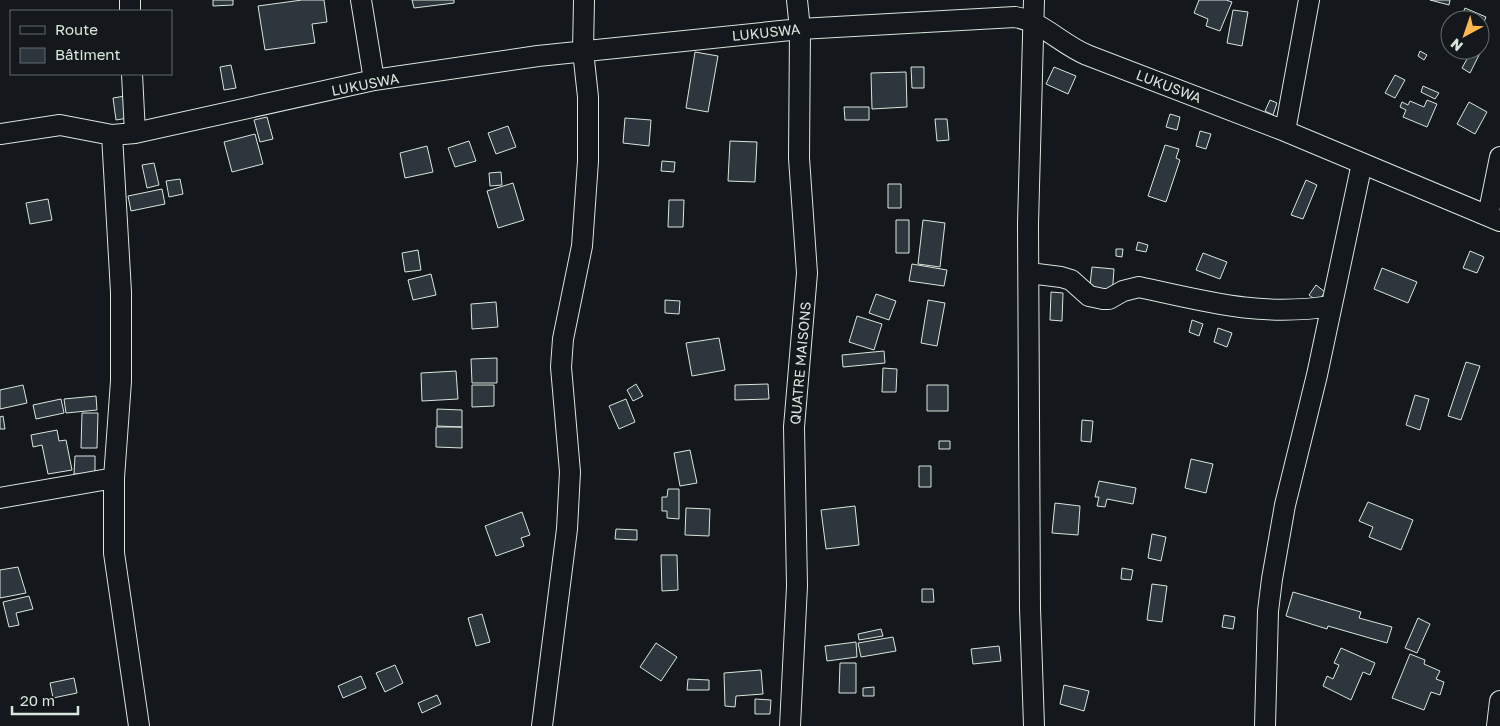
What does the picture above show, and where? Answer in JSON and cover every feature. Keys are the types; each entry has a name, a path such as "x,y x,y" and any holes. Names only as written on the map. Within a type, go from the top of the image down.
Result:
{"street":[{"path":"361,0 374,80"},
{"path":"542,726 567,529 570,472 561,367 564,332 582,246 588,161 588,97 583,51 584,0"},
{"name":"QUATRE MAISONS","path":"790,726 797,586 794,427 807,274 799,158 800,29 797,0"},
{"path":"1034,0 1028,273 1030,598 1034,726"},
{"path":"1285,131 1309,0"},
{"name":"LUKUSWA","path":"0,134 60,124 112,135 135,133 374,80 583,51 800,29 1015,17 1033,21 1057,39 1078,51 1285,131 1494,218"},
{"path":"132,75 135,133"},
{"path":"112,135 121,292 121,381 114,478 116,578 139,726"},
{"path":"1494,218 1500,157"},
{"path":"1265,726 1268,611 1272,579 1285,505 1362,163"},
{"path":"1028,273 1070,280 1089,296 1103,299 1139,287 1256,310 1302,310 1331,306"},
{"path":"0,498 114,478"},
{"path":"1497,726 1500,701"}],"building":[{"path":"213,0 233,0 233,5 213,6"},
{"path":"302,0 324,0 327,22 312,24 315,43 265,50 258,6"},
{"path":"412,0 454,0 454,3 414,8"},
{"path":"1199,0 1226,0 1232,2 1220,31 1206,26 1208,19 1194,13"},
{"path":"1430,0 1450,0 1449,5"},
{"path":"1233,10 1248,12 1242,46 1227,43"},
{"path":"1420,51 1427,55 1424,60 1418,56"},
{"path":"695,52 718,56 708,112 686,108"},
{"path":"1466,60 1476,60 1470,73 1462,68"},
{"path":"231,65 236,88 224,90 220,67"},
{"path":"911,67 924,67 924,88 912,88"},
{"path":"1054,67 1076,76 1068,94 1046,84"},
{"path":"906,72 907,107 872,109 871,73"},
{"path":"1395,75 1405,80 1395,98 1385,93"},
{"path":"1423,86 1439,93 1435,99 1421,92"},
{"path":"125,96 128,118 116,120 113,98"},
{"path":"1270,100 1277,103 1273,115 1265,111"},
{"path":"1427,100 1437,104 1427,127 1403,117 1406,110 1400,107 1402,102 1408,105 1410,101 1424,107"},
{"path":"1469,102 1487,112 1475,134 1457,124"},
{"path":"844,107 869,107 869,120 845,120"},
{"path":"1170,114 1180,117 1177,130 1166,127"},
{"path":"267,117 273,139 260,142 254,120"},
{"path":"625,118 651,120 649,146 623,143"},
{"path":"935,119 947,119 949,140 937,141"},
{"path":"508,126 516,147 496,154 488,133"},
{"path":"1200,131 1211,134 1206,149 1196,146"},
{"path":"255,134 263,164 232,172 224,142"},
{"path":"469,141 476,161 455,167 448,148"},
{"path":"730,141 757,142 755,182 728,181"},
{"path":"1165,145 1179,149 1176,158 1180,160 1166,202 1148,196"},
{"path":"427,146 433,172 405,178 400,153"},
{"path":"662,161 675,162 674,172 661,171"},
{"path":"154,163 159,185 147,188 142,165"},
{"path":"501,172 502,185 490,186 489,173"},
{"path":"180,179 183,194 169,197 166,181"},
{"path":"1306,180 1317,185 1303,219 1291,215"},
{"path":"513,183 524,220 498,228 487,191"},
{"path":"888,184 901,184 901,208 888,208"},
{"path":"162,189 165,204 131,211 128,196"},
{"path":"48,199 52,220 30,224 26,203"},
{"path":"669,200 684,200 683,227 668,227"},
{"path":"896,220 909,220 909,253 896,253"},
{"path":"923,220 945,223 940,267 918,264"},
{"path":"1138,242 1148,245 1146,252 1136,250"},
{"path":"1116,249 1123,249 1122,257 1116,256"},
{"path":"418,250 421,270 405,272 402,253"},
{"path":"1470,251 1484,257 1477,273 1463,268"},
{"path":"1203,253 1227,262 1220,279 1196,270"},
{"path":"912,264 947,270 944,286 909,281"},
{"path":"1092,267 1114,269 1112,296 1089,294"},
{"path":"1382,268 1417,282 1408,303 1374,289"},
{"path":"431,274 436,295 413,300 408,280"},
{"path":"1316,285 1325,292 1318,302 1309,295"},
{"path":"1051,292 1063,293 1062,321 1050,320"},
{"path":"876,294 896,301 889,320 869,313"},
{"path":"665,300 680,301 679,314 665,313"},
{"path":"928,300 945,303 937,346 921,343"},
{"path":"496,302 498,327 472,329 471,304"},
{"path":"857,316 882,324 874,350 849,342"},
{"path":"1192,320 1203,324 1199,336 1189,332"},
{"path":"1218,328 1232,333 1227,347 1214,342"},
{"path":"719,338 725,370 692,376 686,343"},
{"path":"884,351 885,363 843,367 842,355"},
{"path":"497,358 497,383 472,383 471,359"},
{"path":"1466,362 1480,366 1461,420 1448,416"},
{"path":"883,368 897,369 896,392 882,392"},
{"path":"456,371 458,399 422,401 421,373"},
{"path":"636,384 643,396 633,401 627,390"},
{"path":"768,384 769,399 735,400 735,385"},
{"path":"23,385 27,403 0,409 0,390"},
{"path":"472,385 494,385 494,406 472,407"},
{"path":"927,385 948,385 948,411 927,411"},
{"path":"1415,395 1429,399 1420,430 1406,425"},
{"path":"96,396 97,410 66,413 64,399"},
{"path":"61,399 64,413 36,419 33,405"},
{"path":"626,399 635,422 619,429 609,406"},
{"path":"437,409 462,410 462,427 437,426"},
{"path":"82,413 98,413 97,448 81,448"},
{"path":"3,416 5,429 0,429 0,417"},
{"path":"1082,420 1093,421 1091,442 1081,441"},
{"path":"436,427 462,427 462,448 436,447"},
{"path":"57,430 59,441 66,440 72,470 48,474 42,445 33,447 31,435"},
{"path":"939,441 950,441 950,449 939,449"},
{"path":"690,450 697,483 680,486 674,453"},
{"path":"75,456 95,456 95,474 74,474"},
{"path":"1191,459 1213,464 1206,493 1185,488"},
{"path":"919,466 931,466 931,487 919,487"},
{"path":"1099,481 1136,488 1133,504 1107,499 1105,507 1097,506 1099,497 1095,497"},
{"path":"668,489 679,489 679,519 667,518 667,511 662,511 662,497 667,497"},
{"path":"1368,502 1413,520 1401,550 1369,537 1373,527 1359,521"},
{"path":"1055,503 1080,506 1078,535 1052,533"},
{"path":"855,506 859,545 826,549 821,510"},
{"path":"686,508 710,509 709,536 685,535"},
{"path":"522,512 530,535 521,538 524,546 496,556 485,526"},
{"path":"616,529 637,530 637,540 615,539"},
{"path":"1152,534 1166,537 1161,561 1148,558"},
{"path":"661,555 677,555 678,590 662,591"},
{"path":"18,567 26,593 0,598 0,570"},
{"path":"1122,568 1133,570 1131,580 1121,579"},
{"path":"1152,584 1167,586 1162,622 1147,620"},
{"path":"922,589 933,589 934,602 922,602"},
{"path":"1293,592 1361,612 1359,618 1392,627 1387,643 1328,626 1327,629 1286,616"},
{"path":"29,596 33,609 16,613 19,625 9,627 3,602"},
{"path":"482,614 490,642 476,646 468,618"},
{"path":"1224,615 1235,617 1233,629 1222,627"},
{"path":"1418,618 1430,624 1417,653 1405,648"},
{"path":"881,629 883,636 859,640 858,634"},
{"path":"893,637 896,651 861,657 858,643"},
{"path":"856,642 857,657 827,661 825,646"},
{"path":"656,643 677,657 661,681 640,667"},
{"path":"999,646 1001,661 973,664 971,649"},
{"path":"1341,648 1375,663 1370,675 1363,672 1351,700 1323,686 1327,676 1333,679 1339,665 1334,663"},
{"path":"1410,654 1425,660 1424,664 1440,671 1436,679 1444,682 1440,695 1431,692 1424,710 1392,698"},
{"path":"840,663 856,663 856,693 839,693"},
{"path":"395,665 403,683 385,692 376,673"},
{"path":"761,670 763,694 736,696 735,707 725,706 724,673"},
{"path":"361,676 366,688 343,698 338,686"},
{"path":"74,678 77,693 53,698 50,683"},
{"path":"688,679 709,680 709,690 687,690"},
{"path":"1064,685 1089,691 1084,711 1060,704"},
{"path":"874,687 874,696 863,696 863,688"},
{"path":"437,695 441,704 422,713 418,703"},
{"path":"755,699 771,700 770,714 755,714"}]}
